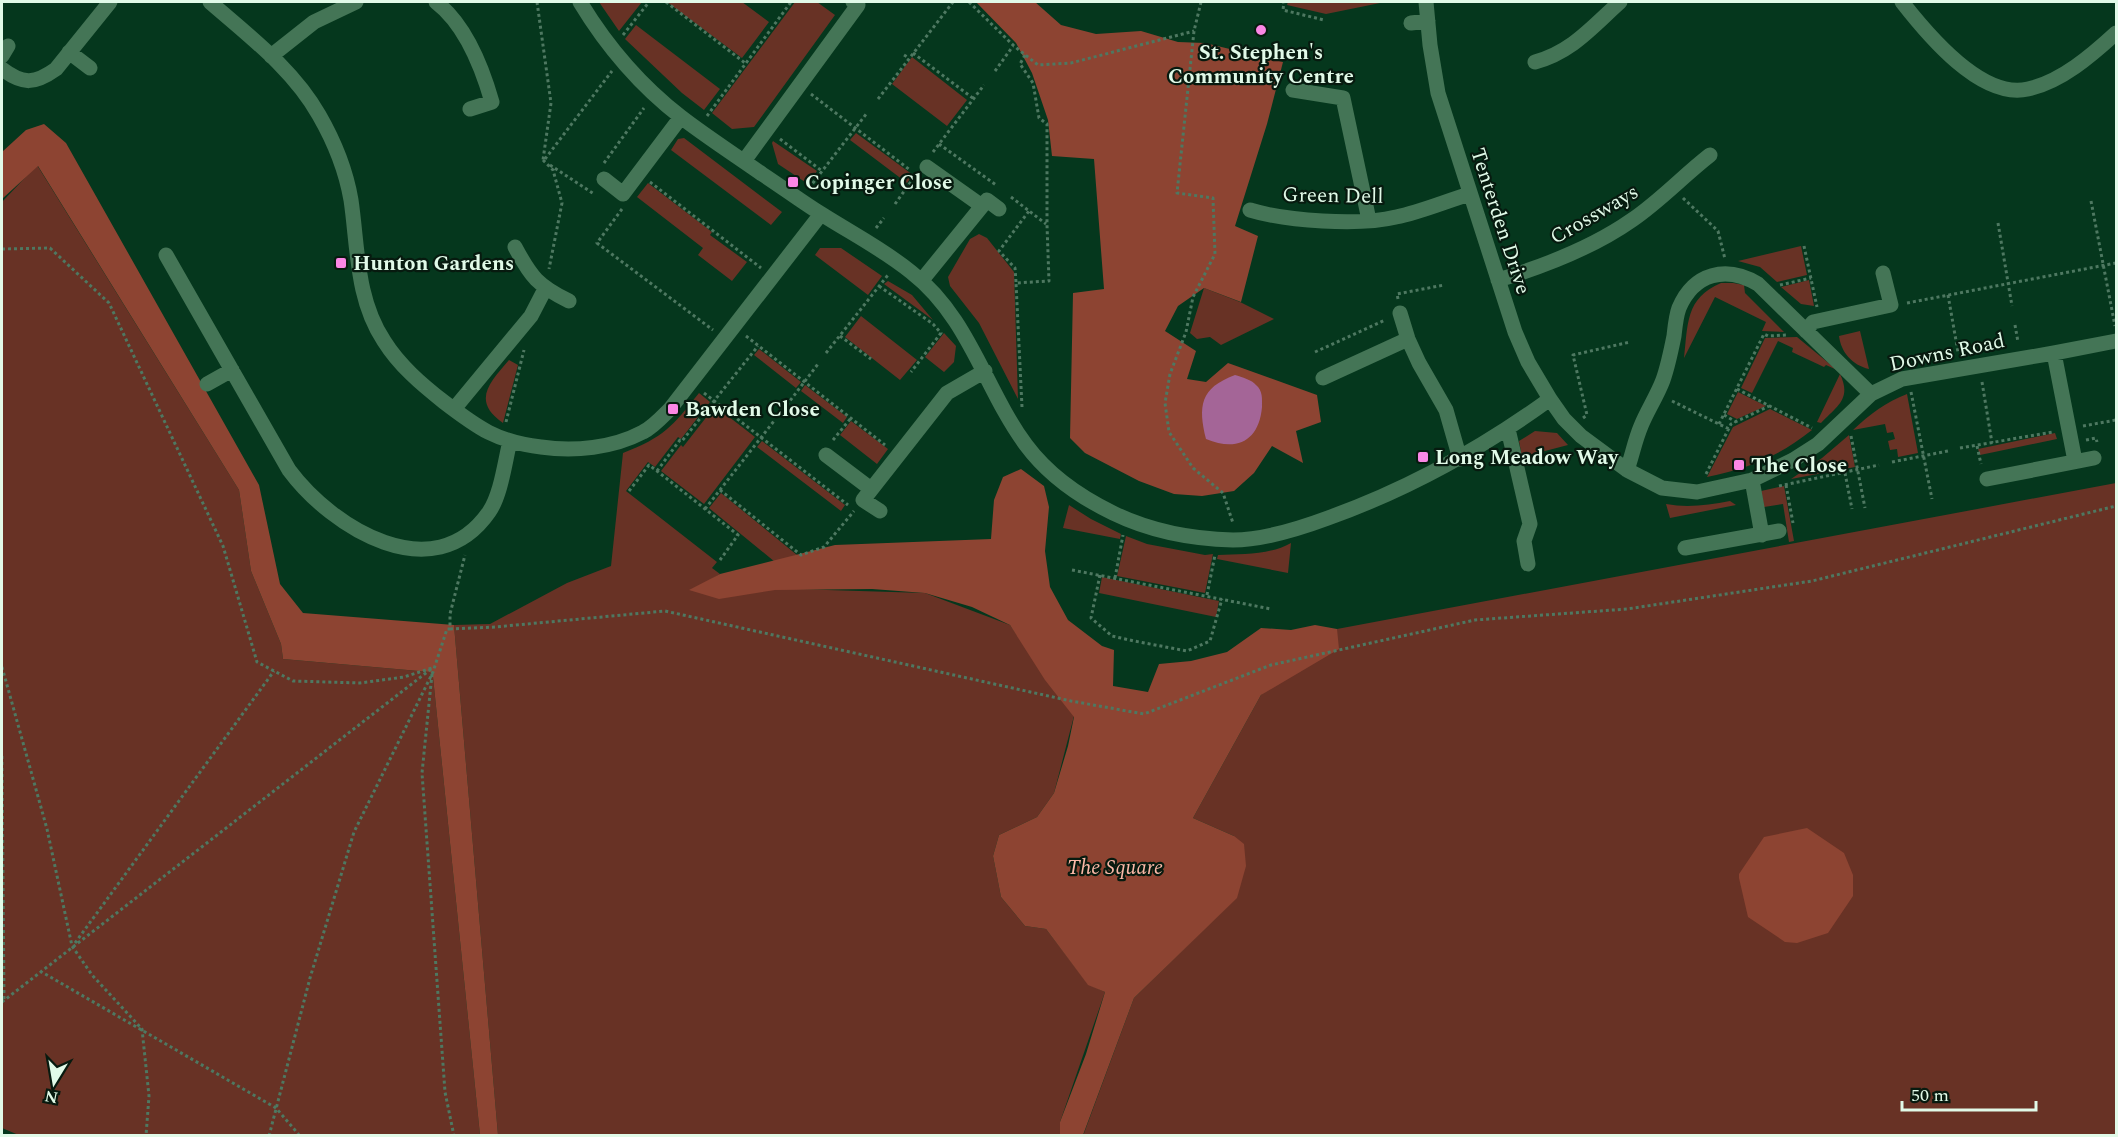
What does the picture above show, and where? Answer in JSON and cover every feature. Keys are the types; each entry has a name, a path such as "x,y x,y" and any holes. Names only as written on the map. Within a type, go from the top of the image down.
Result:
{"street":[{"path":"2,69 11,77 22,81 33,81 45,76 56,69 110,2"},
{"path":"210,2 271,56 300,87 320,116 338,155 351,200 363,292 377,329 394,355 409,372 454,409 489,434 506,440 528,446 570,450 622,441 645,432 670,409 820,214"},
{"path":"271,56 314,22 356,2"},
{"path":"436,2 451,15 467,40 485,79 492,102 470,109"},
{"path":"580,2 617,54 655,94 681,117 820,214 898,262 922,280 960,324 1009,419 1027,447 1055,477 1095,504 1126,519 1150,528 1182,535 1235,540 1296,529 1369,504 1460,459 1550,399"},
{"path":"744,161 858,5 853,2"},
{"name":"Tenterden Drive","path":"1426,2 1433,71 1438,93 1515,332 1528,362 1550,399 1564,419 1577,432"},
{"path":"1535,62 1548,53 1570,48 1620,2"},
{"path":"1902,2 1937,43 1959,63 1983,80 2013,91 2034,88 2076,66 2116,33"},
{"path":"1411,23 1428,21"},
{"path":"69,52 90,68"},
{"path":"1293,90 1343,98 1369,220"},
{"path":"599,175 623,194 681,117"},
{"path":"928,162 982,206"},
{"name":"Crossways","path":"1498,280 1560,259 1601,240 1632,220 1705,163"},
{"name":"Green Dell","path":"1257,216 1295,219 1396,218 1470,194"},
{"path":"922,280 987,200 999,209"},
{"path":"515,247 527,271 545,289 568,301"},
{"path":"166,255 289,470 310,495 330,511 380,540 402,548 433,550 465,538 491,510 506,440"},
{"path":"1808,333 1813,322 1891,305 1884,273"},
{"path":"1627,470 1641,427 1657,393 1670,356 1678,309 1691,287 1704,278 1717,274 1729,274 1747,278 1763,288 1871,394"},
{"path":"454,409 531,316 545,289"},
{"path":"1400,313 1419,363 1446,410 1460,459"},
{"path":"1323,378 1408,339"},
{"name":"Downs Road","path":"1577,432 1627,470 1662,488 1697,492 1753,485 1818,444 1871,394 1908,377 2116,341"},
{"path":"2054,353 2075,461"},
{"path":"207,384 232,370"},
{"path":"863,500 947,393 985,371"},
{"path":"1508,429 1530,524 1524,541 1528,564"},
{"path":"826,455 863,500 880,511"},
{"path":"1987,479 2094,458"},
{"path":"1753,485 1762,534"},
{"path":"1685,548 1779,531"}],"path":[{"path":"537,2 551,104 543,160"},
{"path":"543,160 617,54 649,2"},
{"path":"666,2 745,63"},
{"path":"698,129 791,2"},
{"path":"878,99 953,2"},
{"path":"969,2 1025,56 1038,64 1071,63 1194,31"},
{"path":"1201,2 1194,31 1177,193 1213,198 1215,254 1193,297 1185,332 1170,374 1166,403 1169,432 1193,468 1223,494 1233,518 1235,540"},
{"path":"1282,2 1284,2 1283,10 1324,20"},
{"path":"995,71 1014,46"},
{"path":"913,53 974,99"},
{"path":"904,55 909,58"},
{"path":"1016,283 1049,282 1047,124 1039,118 1033,83 1020,64 1025,56"},
{"path":"799,85 916,174 895,204"},
{"path":"928,162 984,85"},
{"path":"584,188 599,175 655,94"},
{"path":"800,199 867,113"},
{"path":"767,130 822,171"},
{"path":"543,160 603,200"},
{"path":"543,160 553,170 562,203 545,289"},
{"path":"639,175 772,276"},
{"path":"1673,189 1718,231 1729,274"},
{"path":"2091,201 2116,333"},
{"path":"613,206 622,212 597,243 729,332 758,346 898,455"},
{"path":"1009,419 1023,411 1016,268 999,251 1029,211"},
{"path":"1998,223 2012,306"},
{"path":"1804,246 1820,320"},
{"path":"2,249 50,248 109,303 223,546 257,662 293,681 360,683 404,677 435,666"},
{"path":"826,353 898,262"},
{"path":"1891,305 2116,263"},
{"path":"1763,288 1811,278"},
{"path":"1315,352 1400,313 1397,294 1444,285"},
{"path":"879,286 933,324 941,333 911,372"},
{"path":"1948,295 1961,369"},
{"path":"1719,424 1764,334 1767,336 1808,333"},
{"path":"840,336 871,360"},
{"path":"1577,432 1587,415 1573,355 1630,342"},
{"path":"657,471 758,346"},
{"path":"506,440 524,348"},
{"path":"783,410 818,364"},
{"path":"1980,366 1992,443"},
{"path":"1908,377 1932,499"},
{"path":"690,382 761,437 863,500 824,548 801,555 720,490"},
{"path":"1737,389 1828,436"},
{"path":"1657,393 1729,429"},
{"path":"1697,492 1731,424 1769,406"},
{"path":"1724,415 1736,422"},
{"path":"1847,417 1865,508"},
{"path":"1960,448 2116,420"},
{"path":"705,509 774,421"},
{"path":"1892,462 1948,451"},
{"path":"629,491 649,465 657,471 738,535 720,560"},
{"path":"1782,465 1794,526"},
{"path":"1753,485 1786,484 1879,465"},
{"path":"1845,473 1852,509"},
{"path":"269,1136 310,978 354,832 433,672 447,629 495,627 665,611 1071,701 1144,714 1271,665 1463,622 1627,609 1812,580 2116,506"},
{"path":"1115,578 1126,519"},
{"path":"450,629 450,614 467,548 465,538"},
{"path":"1207,596 1219,538"},
{"path":"1072,570 1271,609"},
{"path":"1100,575 1091,618 1112,636 1134,641 1187,651 1210,641 1222,599"},
{"path":"2,666 47,829 72,946 92,975 142,1029 149,1096 146,1136"},
{"path":"3,1000 435,666"},
{"path":"72,946 274,671"},
{"path":"433,672 422,773 445,1092 454,1136"},
{"path":"2,756 3,1000"},
{"path":"40,971 276,1108 300,1136"}],"shaded area":[{"path":"599,2 642,2 619,31"},
{"path":"667,2 742,2 769,22 742,58"},
{"path":"795,2 817,2 835,15 754,127 732,129 712,113"},
{"path":"1288,2 1385,2 1326,14 1287,5"},
{"path":"636,25 720,89 704,110 682,93 625,39"},
{"path":"912,57 967,100 947,126 892,84"},
{"path":"856,133 913,175 907,183 850,140"},
{"path":"684,138 782,212 771,225 671,150 678,139"},
{"path":"773,141 817,171 808,184 778,164"},
{"path":"37,165 239,490 251,571 281,644 283,659 430,672 433,677 480,1135 21,1136 2,1128 2,202"},
{"path":"648,183 712,232 710,235 747,262 732,281 698,255 703,248 637,197"},
{"path":"979,234 987,238 1014,272 1018,399 979,323 950,286 948,277 970,239"},
{"path":"1801,246 1807,275 1777,282 1760,267 1738,261"},
{"path":"820,248 841,248 882,276 868,295 815,255"},
{"path":"1809,280 1814,306 1801,304 1781,287"},
{"path":"888,281 912,295 933,320 884,284"},
{"path":"1721,283 1744,285 1745,293 1784,332 1762,331 1766,322 1715,297 1684,358 1690,314 1701,296"},
{"path":"1204,288 1274,319 1221,345 1210,337 1197,339 1190,333"},
{"path":"861,316 917,360 900,380 845,337"},
{"path":"1860,331 1869,369 1853,361 1840,342 1839,336"},
{"path":"944,333 956,346 954,362 944,372 925,357"},
{"path":"1797,337 1837,370 1826,365 1824,367 1792,352 1793,348 1778,341 1752,393 1741,388 1765,338"},
{"path":"759,349 801,382 796,388 754,355"},
{"path":"509,360 518,365 503,423 493,415 486,399 490,384"},
{"path":"1840,374 1844,390 1841,401 1821,423 1817,422"},
{"path":"1235,375 1252,382 1261,392 1260,419 1251,435 1244,441 1237,444 1217,443 1206,439 1202,417 1204,400 1215,386"},
{"path":"805,385 847,417 843,423 801,391"},
{"path":"1738,392 1766,406 1737,419 1727,414"},
{"path":"699,393 710,402 681,439 678,437 655,467 648,462 626,491 717,562 712,568 720,574 700,586 925,593 1010,625 1074,716 1054,793 1037,817 999,835 993,856 1001,897 1025,926 1046,929 1088,984 1105,992 1060,1122 1060,1135 498,1135 454,625 490,624 567,583 611,566 623,453 648,442 666,430"},
{"path":"1907,394 1918,453 1898,457 1897,449 1890,450 1888,441 1895,439 1893,432 1887,433 1885,424 1853,430 1878,409"},
{"path":"715,406 755,437 704,504 661,471"},
{"path":"1770,409 1812,430 1762,460 1736,470 1707,477 1733,427"},
{"path":"851,421 888,449 877,464 840,435"},
{"path":"1535,431 1557,433 1568,445 1522,457 1519,441"},
{"path":"2055,433 2057,439 1980,455 1978,449"},
{"path":"1849,435 1855,467 1791,479 1822,458"},
{"path":"762,441 845,505 841,511 757,447"},
{"path":"2116,483 2116,1135 1083,1136 1134,998 1237,897 1234,836 1193,818 1261,695 1337,629"},
{"path":"1784,486 1794,541 1789,542 1783,504 1764,507 1761,491"},
{"path":"721,493 797,555 775,562 709,508"},
{"path":"1730,501 1736,505 1670,518 1666,504 1698,506"},
{"path":"1069,505 1121,534 1120,539 1063,528"},
{"path":"1126,536 1147,544 1205,555 1213,554 1205,593 1117,576"},
{"path":"1291,543 1288,573 1217,559 1218,555 1265,552"},
{"path":"1102,577 1219,601 1216,617 1099,593"}],"green space":[{"path":"976,2 1035,2 1061,25 1096,34 1141,31 1178,42 1205,43 1283,62 1267,124 1235,226 1258,236 1241,302 1204,288 1178,306 1165,331 1196,351 1187,379 1206,382 1228,363 1317,395 1321,422 1296,431 1303,463 1272,446 1254,473 1234,491 1202,496 1174,494 1139,481 1085,453 1070,438 1073,293 1104,289 1094,159 1052,156 1048,120 1032,73 1016,43"},
{"path":"44,124 66,143 259,485 280,584 303,613 454,625 498,1135 480,1135 433,677 430,672 283,659 281,644 251,571 239,490 38,166 2,199 2,152 26,130"},
{"name":"The Square","path":"1021,469 1044,486 1049,507 1045,551 1050,587 1068,620 1102,646 1114,650 1113,686 1148,692 1159,664 1191,661 1227,652 1261,628 1291,630 1315,625 1337,629 1339,649 1261,695 1193,818 1234,836 1244,844 1246,866 1237,898 1134,998 1083,1135 1060,1135 1060,1122 1086,1054 1105,992 1088,985 1046,929 1025,926 1001,897 993,856 999,835 1037,817 1054,793 1074,717 1045,680 1010,625 972,607 925,593 872,589 775,590 719,599 689,590 720,574 835,545 991,539 994,500 1003,477"},
{"path":"1807,828 1844,853 1853,875 1853,896 1828,933 1797,943 1785,942 1748,917 1739,874 1764,837"}],"place":[{"name":"St. Stephen's Community Centre","path":"1261,30"},
{"name":"Copinger Close","path":"793,182"},
{"name":"Hunton Gardens","path":"341,263"},
{"name":"Bawden Close","path":"673,409"},
{"name":"Long Meadow Way","path":"1423,457"},
{"name":"The Close","path":"1739,465"}]}
